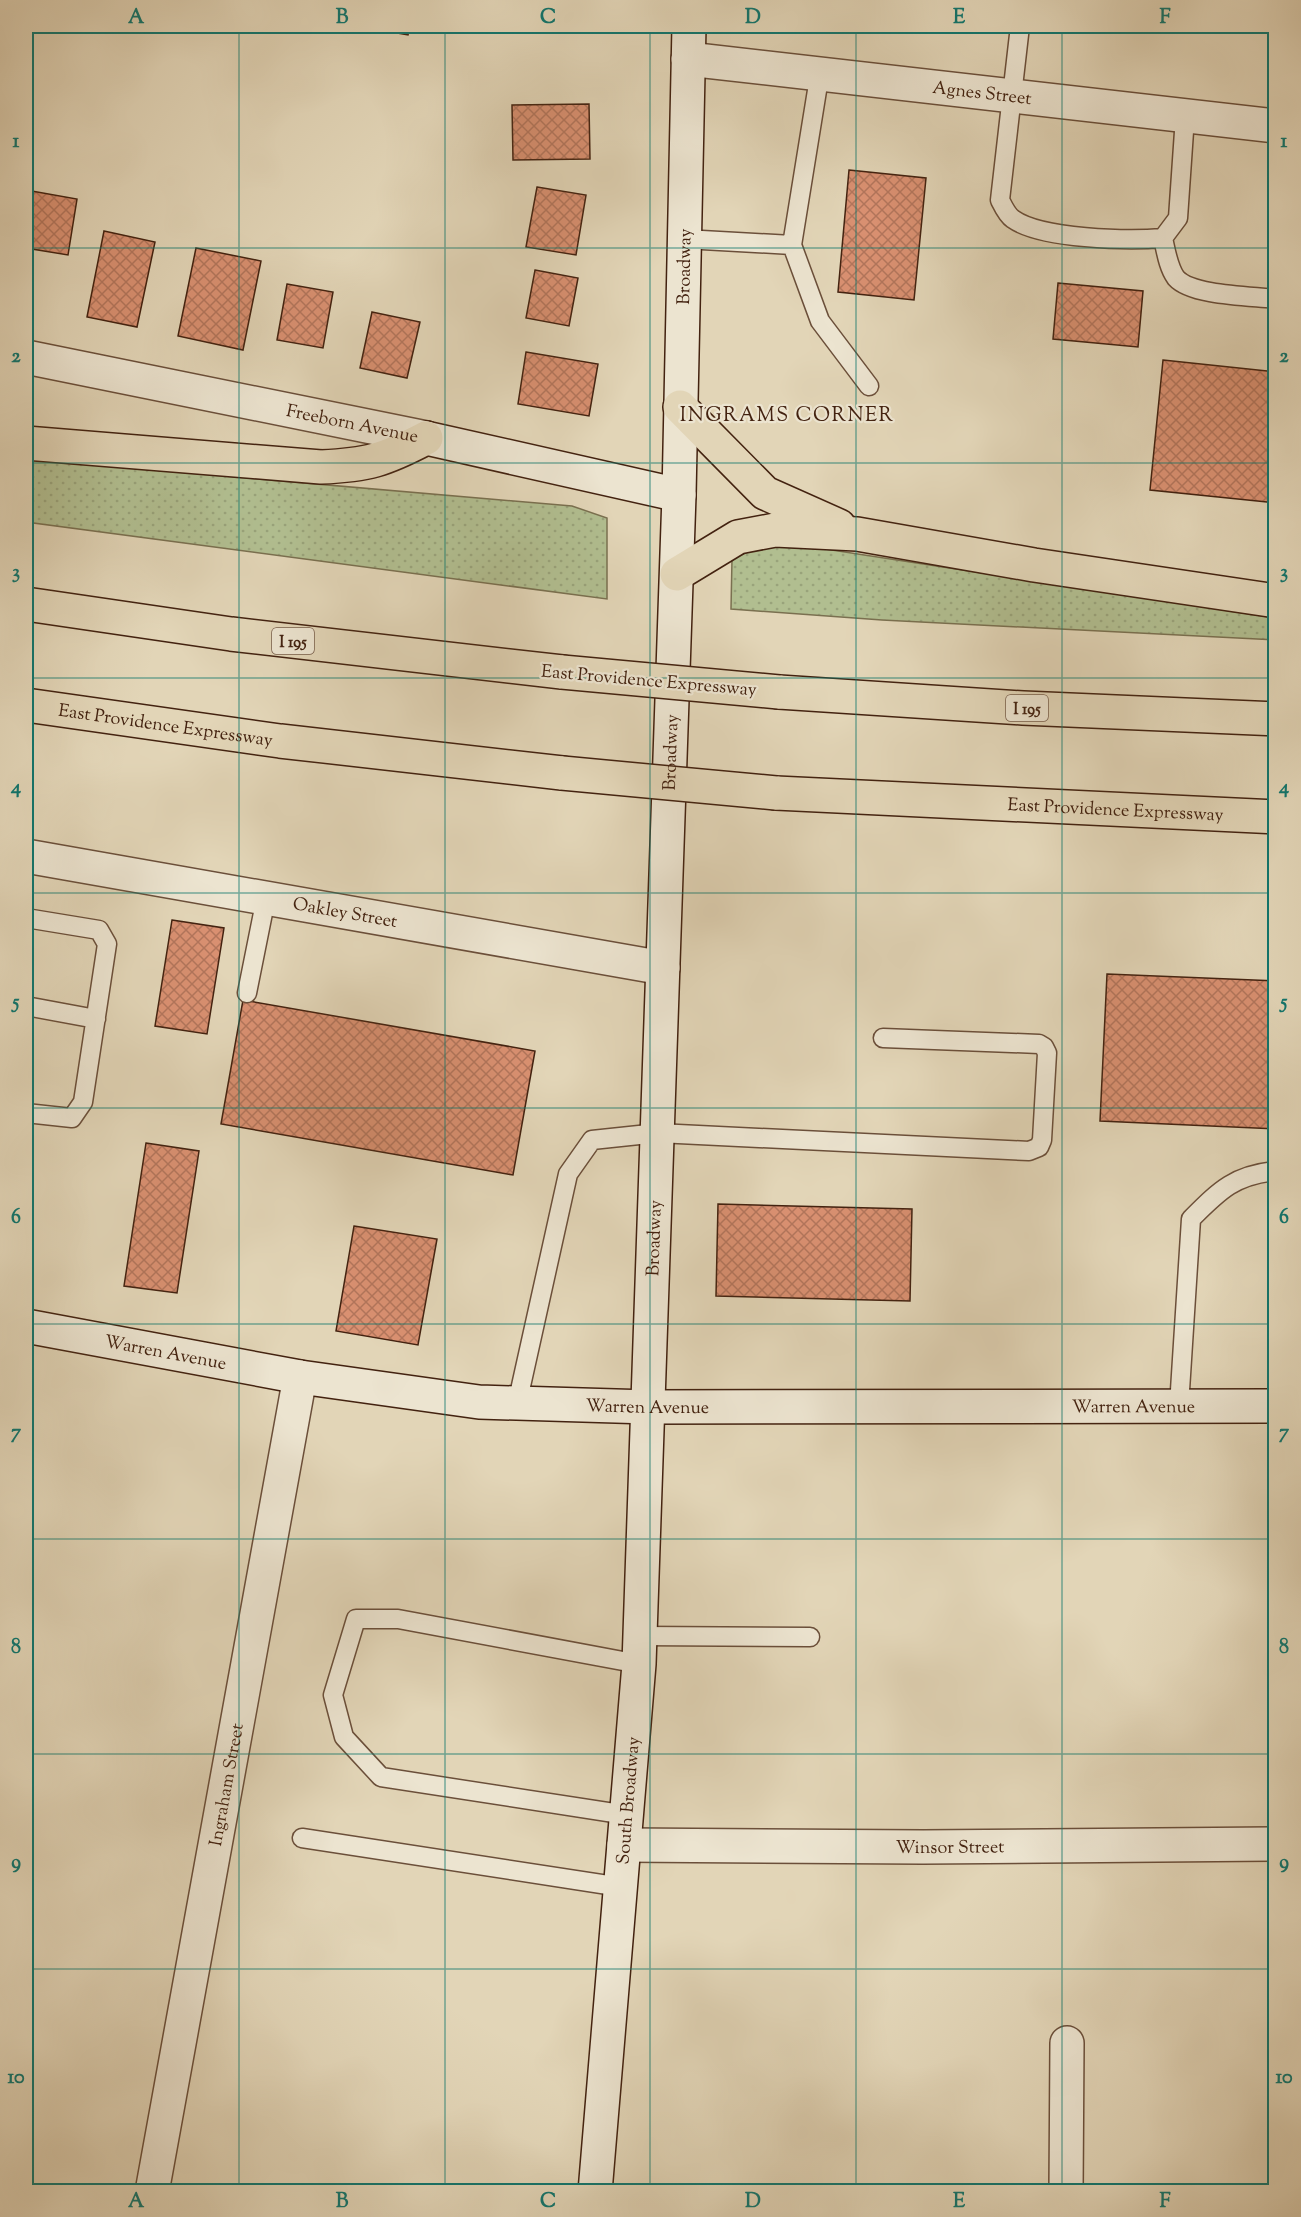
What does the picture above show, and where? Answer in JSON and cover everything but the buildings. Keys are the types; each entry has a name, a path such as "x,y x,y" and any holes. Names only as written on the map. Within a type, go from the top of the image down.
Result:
{"highway":[{"path":"680,407 765,493 857,534"},
{"path":"26,443 321,467 355,465 386,459 426,438"},
{"path":"676,574 738,537 775,530 857,534 1034,565 1275,601"},
{"name":"East Providence Expressway","path":"26,604 231,634 562,672 779,692 1023,708 1275,719"},
{"name":"East Providence Expressway","path":"26,705 280,741 562,773 776,793 1275,817"},
{"path":"1069,808 1275,840"}],"main road":[{"name":"Broadway","path":"649,1407 679,495 689,26"},
{"name":"Agnes Street","path":"688,60 820,72 1011,97 1275,126"},
{"name":"Freeborn Avenue","path":"26,357 426,438 679,495"},
{"name":"Oakley Street","path":"26,856 663,968"},
{"name":"Warren Avenue","path":"26,1326 300,1377 479,1402 649,1407 1275,1406"},
{"name":"Ingraham Street","path":"152,2192 300,1377"},
{"name":"South Broadway","path":"595,2192 640,1650 649,1407"},
{"name":"Winsor Street","path":"626,1830 922,1847 1275,1844"},
{"path":"1066,2192 1067,2043"}],"lane":[{"path":"1020,26 1000,200 1011,218 1037,232 1141,240 1163,238 1178,218 1185,117"},
{"path":"820,72 792,245 820,321 869,386"},
{"path":"1163,238 1169,263 1177,279 1200,290 1275,299"},
{"path":"684,239 792,245"},
{"path":"247,993 266,898"},
{"path":"26,918 99,930 107,944 83,1102 72,1119 26,1113"},
{"path":"26,1006 96,1019"},
{"path":"517,1404 568,1174 592,1140 658,1133 1029,1151 1039,1147 1042,1140 1047,1053 1044,1047 1039,1044 883,1038"},
{"path":"1179,1406 1191,1219 1222,1187 1253,1173 1275,1171"},
{"path":"626,1830 381,1777 344,1737 333,1695 356,1618 398,1619 640,1650 810,1637"},
{"path":"302,1838 621,1887"}],"green space":[{"path":"26,459 572,506 607,518 607,599 26,522"},
{"path":"776,545 799,545 1275,618 1275,640 882,620 731,609 732,559 750,551"}],"district":[{"name":"INGRAMS CORNER","path":"787,414"}]}
